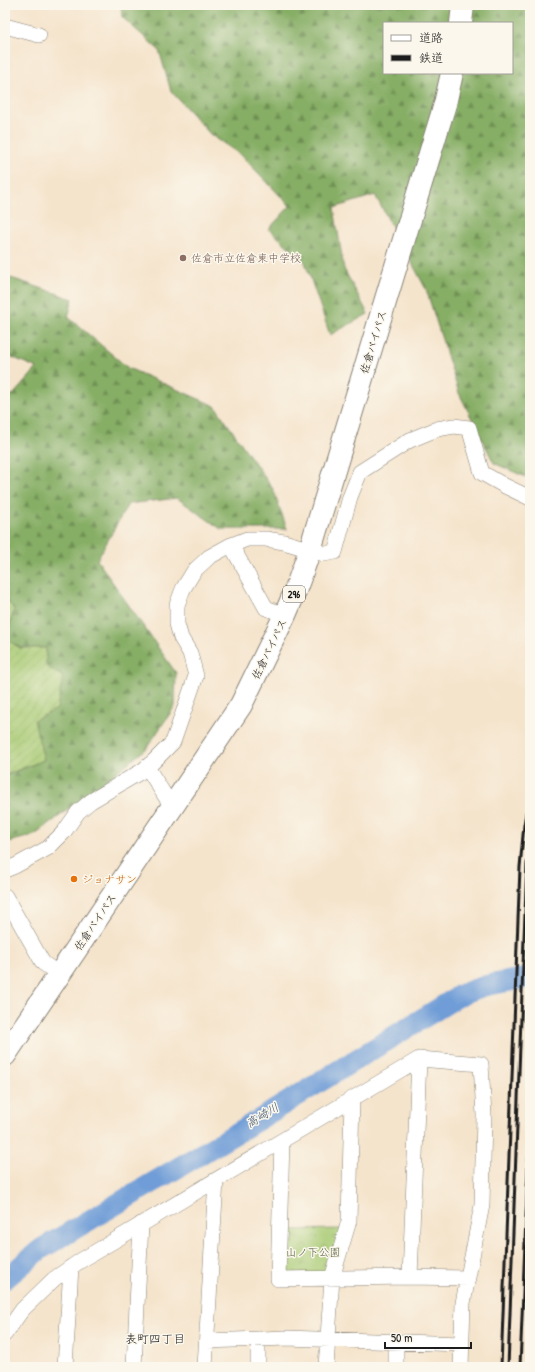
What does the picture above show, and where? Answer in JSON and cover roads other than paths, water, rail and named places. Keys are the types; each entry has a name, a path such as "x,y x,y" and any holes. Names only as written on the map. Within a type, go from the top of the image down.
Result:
{"highway":[{"path":"461,22 463,5"},
{"name":"佐倉バイパス","path":"5,1055 60,976 241,705 285,615 310,550 445,104 452,74"}],"street":[{"path":"5,26 39,35"},
{"path":"5,870 48,848 64,832 78,812 92,801 154,761 173,742 196,676 190,653 177,624 178,605 183,588 194,571 209,557 231,545 247,539 266,539 284,542 324,554 336,552 350,497 360,472 410,440 437,429 454,426 469,428 482,473 530,498"},
{"path":"231,545 266,608 285,615"},
{"path":"147,766 172,807"},
{"path":"5,896 43,963 60,976"},
{"path":"410,1277 420,1059"},
{"path":"5,1334 22,1310 54,1279 71,1267 420,1059 481,1064 484,1115 482,1205 463,1302 461,1367"},
{"path":"326,1367 332,1278 349,1221 352,1099"},
{"path":"282,1140 278,1279 410,1277 468,1278"},
{"path":"206,1367 216,1180"},
{"path":"134,1367 141,1224"},
{"path":"65,1367 71,1267"},
{"path":"207,1341 286,1338 461,1344"},
{"path":"258,1339 258,1367"},
{"path":"396,1342 396,1367"}],"waterway":[{"name":"高崎川","path":"5,1279 41,1249 260,1119 462,994 484,986 530,977"}],"railway":[{"path":"501,1367 520,867 524,825 530,790"},
{"path":"508,1367 527,865 530,841"},
{"path":"520,1367 530,1118"}],"place":[{"name":"佐倉市立佐倉東中学校","path":"183,258"},
{"name":"ジョナサン","path":"74,879"}],"district":[{"name":"表町四丁目","path":"155,1338"}],"park label":[{"name":"山ノ下公園","path":"313,1252"}]}
